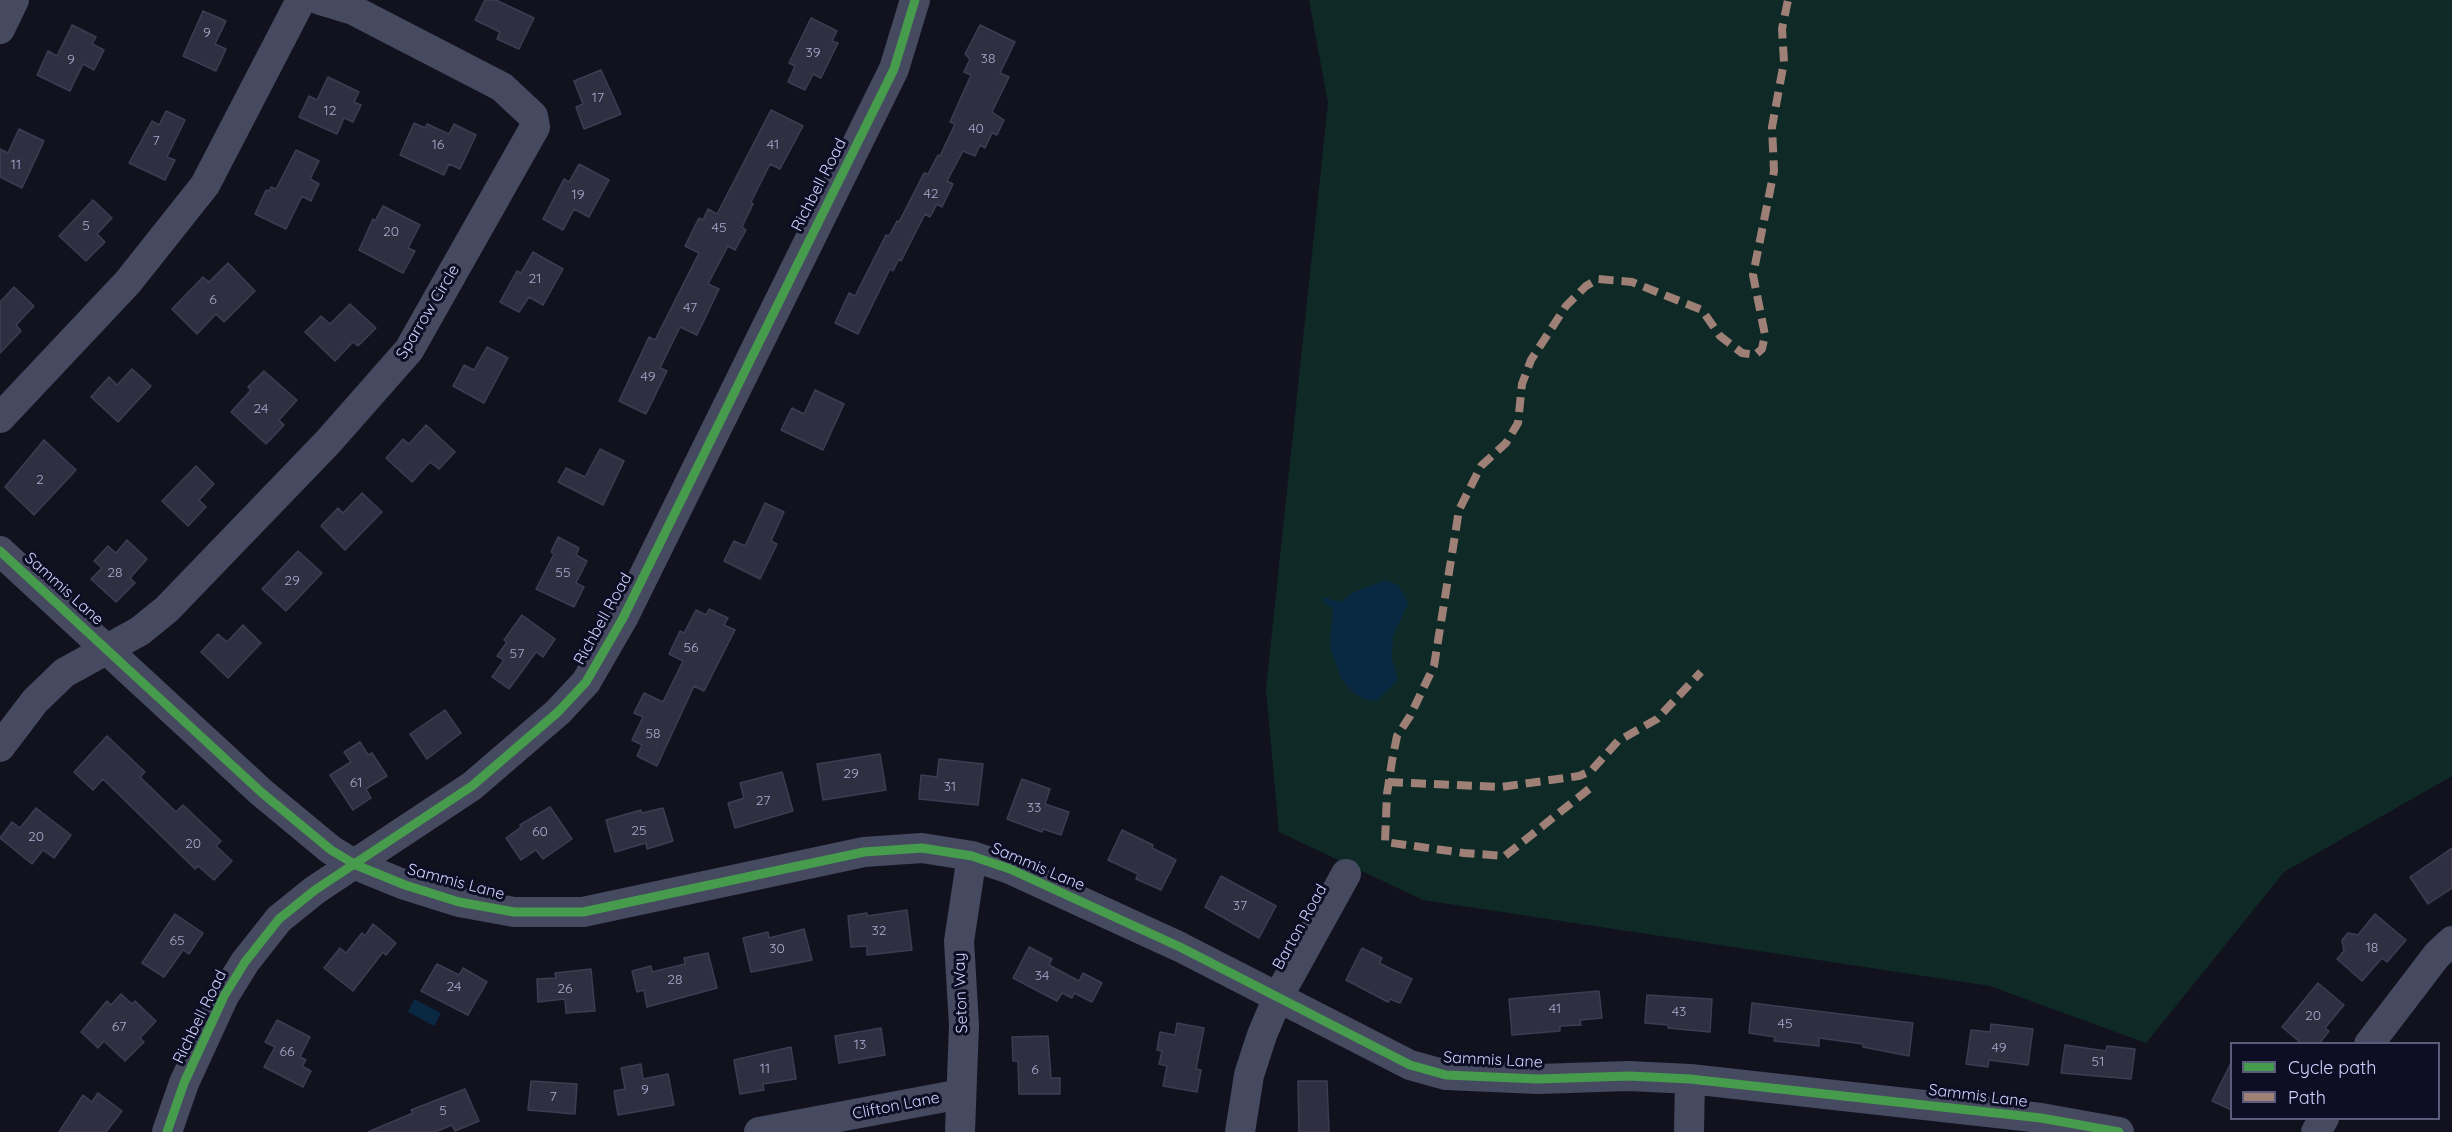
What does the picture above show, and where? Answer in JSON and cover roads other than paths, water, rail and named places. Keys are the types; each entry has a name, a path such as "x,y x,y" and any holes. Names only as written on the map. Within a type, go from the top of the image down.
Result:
{"street":[{"path":"0,29 14,0"},
{"path":"0,418 128,282 206,185 301,0"},
{"name":"Sparrow Circle","path":"0,747 35,701 64,673 140,631 166,609 328,442 409,350 535,127 533,116 502,87 353,10 320,0"},
{"name":"Richbell Road","path":"166,1132 209,1029 245,962 279,919 315,890 356,865 472,786 558,712 586,682 623,618 894,69 915,0"},
{"name":"Sammis Lane","path":"0,551 261,792 331,850 356,865 405,885 459,902 514,912 583,912 864,852 922,848 972,856 1010,868 1180,947 1410,1065 1446,1075 1538,1078 1629,1076 1690,1079 2040,1125 2120,1132"},
{"name":"Seton Way","path":"960,1132 964,1025 959,941 972,856"},
{"name":"Barton Road","path":"1240,1132 1249,1075 1262,1035 1278,997 1346,874"},
{"path":"2371,1042 2437,955 2452,941"},
{"path":"1689,1132 1690,1079"},
{"name":"Clifton Lane","path":"759,1132 961,1094"}],"water":[{"path":"1386,580 1398,585 1408,603 1393,636 1392,659 1398,680 1376,701 1364,699 1350,690 1341,678 1330,647 1333,609 1323,601 1323,597 1340,602 1356,591"},
{"path":"414,999 441,1013 434,1026 408,1012"}]}
